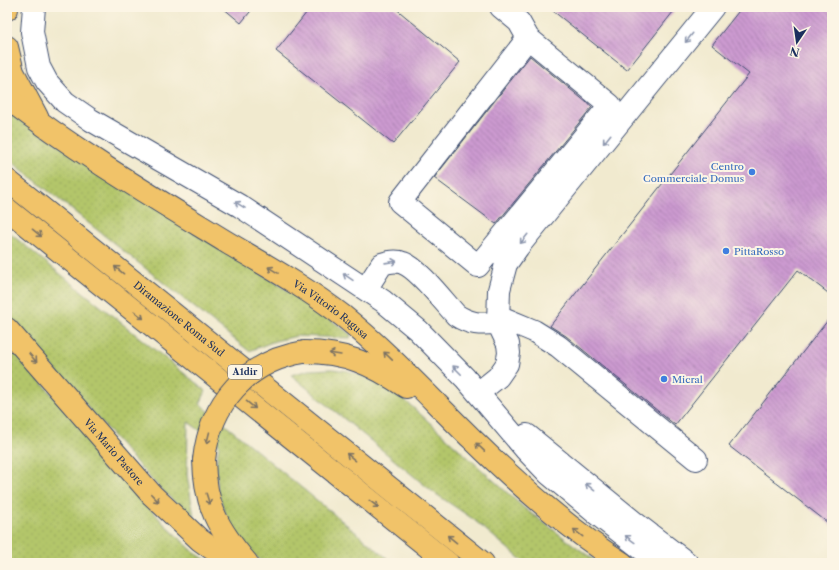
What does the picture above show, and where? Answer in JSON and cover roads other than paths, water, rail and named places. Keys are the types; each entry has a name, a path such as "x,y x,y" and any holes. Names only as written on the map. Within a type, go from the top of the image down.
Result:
{"highway":[{"path":"7,47 14,72 42,125"},
{"name":"Via Vittorio Ragusa","path":"7,98 42,125 122,178 326,304 376,345 536,499 584,537 622,563"},
{"name":"Diramazione Roma Sud","path":"7,180 483,563"},
{"name":"A1dir","path":"7,209 448,563"},
{"name":"Via Mario Pastore","path":"7,329 152,495 194,536 232,563"},
{"path":"247,563 225,536 212,508 207,494 204,460 208,439 220,406 246,378 265,364 289,355 304,352 339,354 364,362 385,373 453,420"}],"lane":[{"path":"34,7 32,32 39,67 46,82 59,96 91,120 219,186 366,289 418,330 478,393 548,474 660,563"},
{"path":"501,7 519,22 528,38 610,105 478,266 400,202 528,38"},
{"path":"478,393 502,372 507,364 509,353 508,344 498,320 500,282 506,264 713,7"},
{"path":"366,289 382,264 397,261 403,263 415,272 456,315 464,320 480,325 498,320 534,331 558,346 696,459"},
{"path":"496,414 538,443 591,489 687,563"}],"place":[{"name":"Centro Commerciale Domus","path":"752,172"},
{"name":"PittaRosso","path":"726,251"},
{"name":"Micral","path":"664,379"}]}
